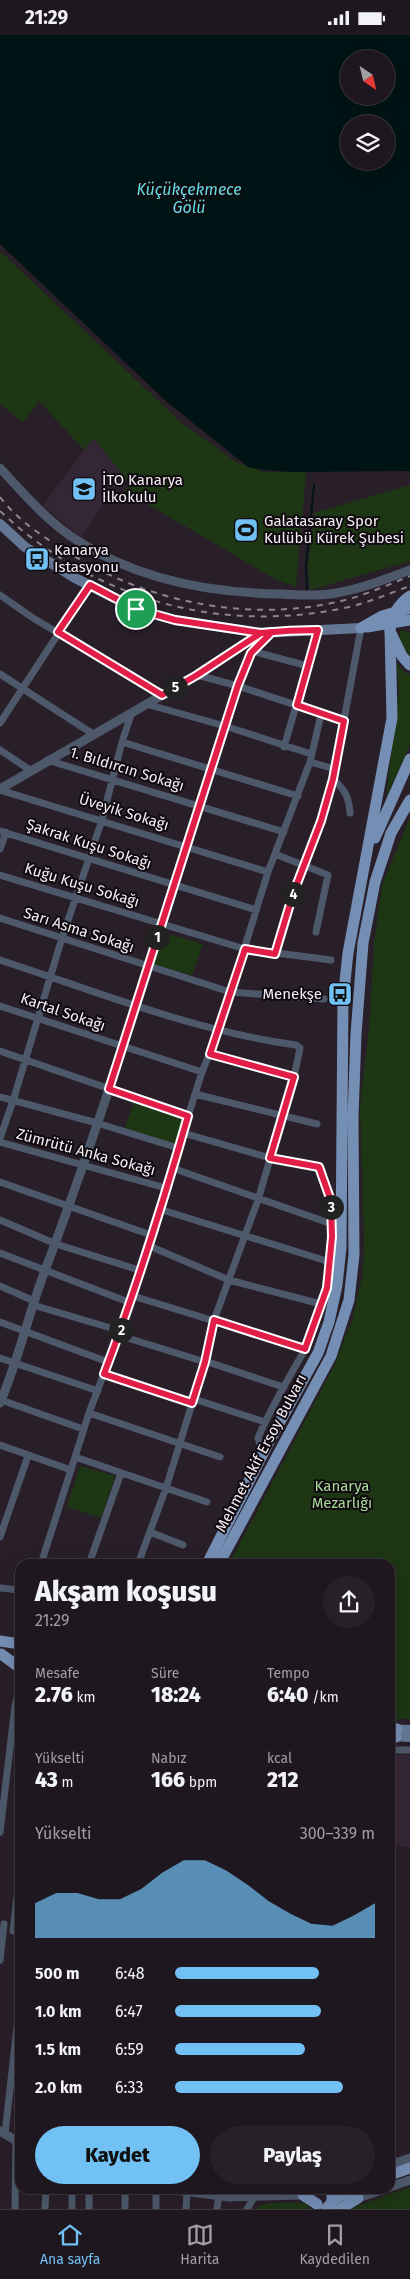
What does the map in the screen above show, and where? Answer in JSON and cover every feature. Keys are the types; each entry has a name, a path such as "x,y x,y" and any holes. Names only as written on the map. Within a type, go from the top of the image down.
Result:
{"main road":[{"path":"0,524 25,547 90,585 136,609 175,620 261,633 361,628 407,622"},
{"path":"368,856 392,718 390,631 392,618 397,608 410,596"},
{"path":"361,628 382,616 410,608"},
{"path":"390,631 402,656 410,665"},
{"path":"368,856 410,759"},
{"name":"Mehmet Akif Ersoy Bulvarı","path":"222,1559 331,1356 349,1300 354,1255 353,1117 356,1034 363,943 375,882 391,833 410,799"},
{"name":"Mehmet Akif Ersoy Bulvarı","path":"210,1559 262,1454 318,1353 329,1322 337,1285 341,1248 343,1000 348,953 368,856"},
{"path":"0,1641 15,1643"},
{"path":"0,1641 15,1648"},
{"path":"0,1655 15,1660"},
{"path":"0,1655 15,1665"},
{"path":"395,1732 410,1729"},
{"path":"395,1734 410,1737"},
{"path":"395,2173 410,2168"},
{"path":"310,2194 320,2207"},
{"path":"318,2194 320,2207"},
{"path":"332,2194 332,2209"},
{"path":"320,2207 335,2199 352,2194"},
{"path":"340,2209 355,2194"}],"street":[{"path":"0,468 36,507 77,540 142,571 189,585 222,591 299,595 329,594 357,589 410,571"},
{"path":"0,723 90,585"},
{"path":"0,595 162,695"},
{"path":"275,954 293,894 321,821 333,779 361,628"},
{"path":"83,1429 1,1397 16,1364 24,1332 70,1206 82,1165 123,1047 250,646 251,636 246,630"},
{"path":"284,747 318,630"},
{"path":"0,789 47,760 272,632"},
{"path":"250,646 261,633"},
{"path":"250,646 308,667"},
{"path":"0,674 93,734"},
{"path":"197,675 238,685 321,715 344,721"},
{"path":"146,704 225,726 284,747 311,754"},
{"path":"0,1138 75,897 102,820 122,742 133,711"},
{"path":"41,1559 88,1413 132,1299 139,1269 202,1072 219,1031 268,872 310,762 321,715"},
{"path":"122,742 298,796"},
{"path":"0,750 30,770"},
{"name":"1. Bıldırcın Sokağı","path":"47,760 284,832"},
{"path":"310,762 334,769"},
{"path":"333,779 345,790 349,798 350,813"},
{"name":"Üveyik Sokağı","path":"0,789 268,872"},
{"path":"0,849 3,831"},
{"name":"Şakrak Kuşu Sokağı","path":"3,831 256,910"},
{"path":"275,854 328,875 316,932"},
{"name":"Kuğu Kuşu Sokağı","path":"0,875 245,949 331,960"},
{"name":"Sarı Asma Sokağı","path":"0,919 230,993 324,999"},
{"path":"0,960 136,1006 219,1031 296,1045 300,1048 294,1077 258,1200 214,1320 205,1361 193,1401 166,1488 140,1559"},
{"name":"Kartal Sokağı","path":"0,1006 202,1072"},
{"path":"0,1051 188,1116"},
{"path":"210,1054 294,1077"},
{"path":"195,1094 317,1124"},
{"path":"0,1097 97,1123 178,1148"},
{"path":"183,1133 270,1158 319,1167 331,1201 332,1224 327,1288 305,1349 282,1387 258,1438 262,1454"},
{"name":"Zümrütü Anka Sokağı","path":"0,1142 166,1188"},
{"path":"172,1168 258,1200 332,1224"},
{"path":"0,1182 151,1235"},
{"path":"159,1209 330,1262"},
{"path":"0,1220 56,1244 139,1269"},
{"path":"148,1245 230,1280 320,1304"},
{"path":"0,1253 45,1272 132,1299 214,1320 305,1349"},
{"path":"0,1286 34,1303 282,1387"},
{"path":"0,1322 108,1361"},
{"path":"0,1358 98,1391"},
{"path":"104,1374 265,1422"},
{"path":"88,1413 220,1457"},
{"path":"0,1445 71,1470"},
{"path":"0,1537 28,1456"},
{"path":"75,1457 207,1502"},
{"path":"91,1559 121,1473"},
{"path":"150,1532 183,1545"},
{"path":"0,1588 15,1590"},
{"path":"0,1831 15,1705"},
{"path":"395,1750 410,1750"},
{"path":"0,1960 2,1923 15,1930"},
{"path":"15,2037 2,2133 15,2140"},
{"path":"395,2163 410,2158"},
{"path":"395,2185 410,2180"},
{"path":"15,2209 16,2194"},
{"path":"45,2209 46,2194"},
{"path":"72,2194 72,2209"},
{"path":"89,2194 89,2209"},
{"path":"125,2194 125,2209"},
{"path":"156,2194 156,2209"},
{"path":"186,2209 187,2194"},
{"path":"214,2194 224,2194"},
{"path":"247,2209 255,2194"},
{"path":"217,2209 219,2195"}],"shaded area":[{"name":"İTO Kanarya İlkokulu","path":"93,438 123,475 81,538 43,505"},
{"path":"395,1755 410,1755 410,1847 395,1846"}],"green space":[{"path":"0,251 182,423 238,463 264,472 306,472 296,587 275,579 125,491 130,482 94,438 84,450 39,401 23,422 0,404"},
{"path":"410,485 410,561 310,590 308,567 314,513"},
{"path":"400,630 410,634 410,656 401,646"},
{"path":"396,662 404,672 410,675 410,745 386,798 399,690"},
{"name":"Kanarya Mezarlığı","path":"410,817 410,1719 395,1719 395,1559 232,1559 333,1368 352,1320 363,1273 364,1239 360,1105 369,1029 374,943 382,885"},
{"path":"162,932 203,944 192,975 153,965"},
{"path":"135,1099 186,1116 177,1147 124,1130"},
{"path":"80,1466 115,1476 101,1518 67,1507"},
{"path":"410,2187 410,2209 351,2209 395,2194"},
{"path":"270,2203 305,2203 310,2209 255,2209"}],"water":[{"name":"Küçükçekmece Gölü","path":"0,35 410,35 410,471 290,472 248,467 167,402 0,244"}],"waterway":[{"path":"307,590 306,567 314,485"}],"railway":[{"path":"0,497 15,514 51,542 102,571 135,586 205,605 241,609 278,610 314,606 357,597 410,576"},
{"path":"0,511 37,542 77,567 118,588 162,603 207,612 254,616 301,615 357,605 410,586"}],"place":[{"name":"İTO Kanarya İlkokulu","path":"84,489"},
{"name":"Galatasaray Spor Kulübü Kürek Şubesi","path":"246,530"},
{"name":"Kanarya Istasyonu","path":"37,559"},
{"name":"Menekşe","path":"340,994"}],"route":[{"path":"136,609 90,585 58,632 162,695 197,675 261,633 272,632 294,630 318,630 297,705 321,715 344,721 333,779 321,821 293,894 275,954 245,949 210,1054 294,1077 270,1158 319,1167 331,1201 332,1237 327,1288 305,1349 214,1320 205,1362 192,1403 104,1374 133,1296 139,1269 188,1116 109,1089 238,685 254,648 272,632 261,633 175,620 136,609"}]}
